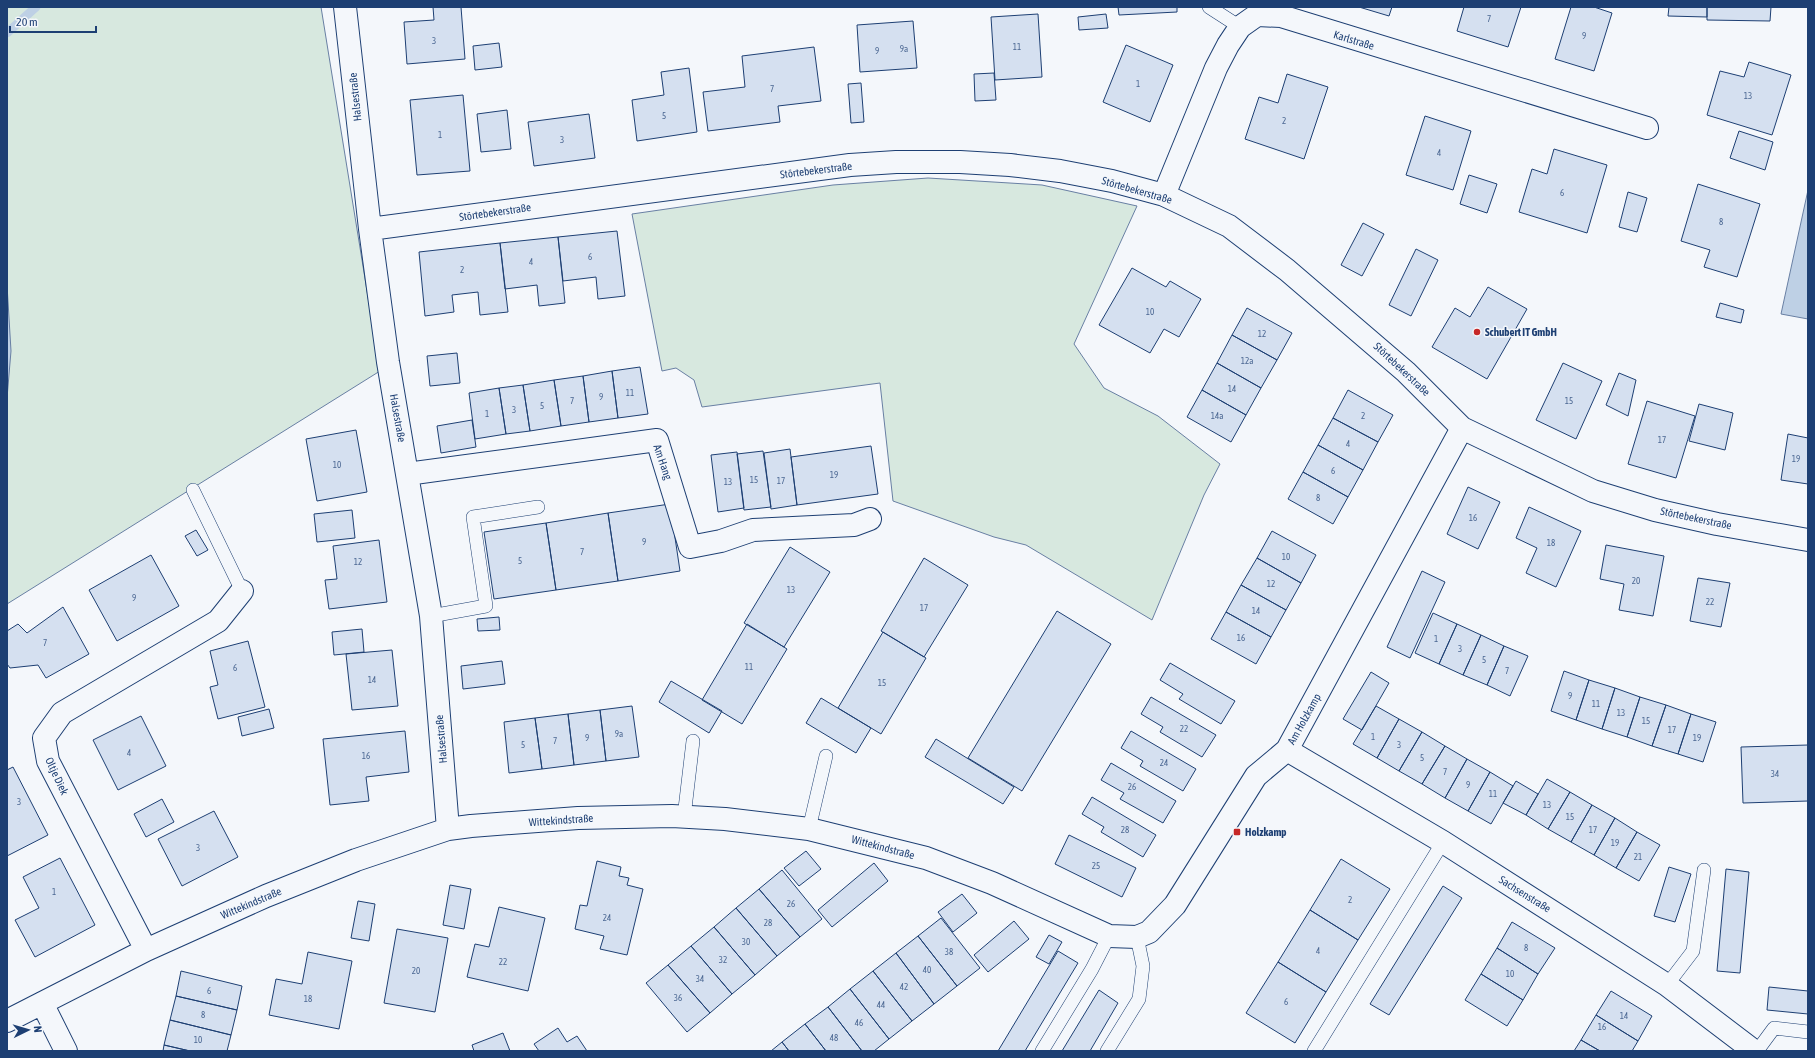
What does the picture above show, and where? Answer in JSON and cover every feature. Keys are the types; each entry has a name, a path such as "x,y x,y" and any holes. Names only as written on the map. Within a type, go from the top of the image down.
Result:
{"street":[{"name":"Halsestraße","path":"345,7 370,229 388,362 431,616 448,829"},
{"name":"Karlstraße","path":"1164,195 1216,68 1228,45 1240,27 1257,14 1281,16 1648,128"},
{"name":"Störtebekerstraße","path":"370,229 850,165 896,162 960,162 1010,165 1060,171 1112,181 1164,195 1230,226 1287,270 1406,372 1462,428 1593,491 1655,510 1717,524 1808,540"},
{"name":"Am Holzkamp","path":"1137,937 1149,932 1175,905 1256,776 1287,750 1462,428"},
{"name":"Am Hang","path":"407,474 657,440 690,547 721,541 753,530 854,525 870,519"},
{"name":"Oltje Diek","path":"146,950 48,761 44,738 62,714 218,621 242,591"},
{"name":"Sachsenstraße","path":"1287,750 1443,842 1666,985 1754,1051"},
{"name":"Wittekindstraße","path":"7,1021 146,950 266,896 356,860 448,829 578,818 684,817 725,819 809,829 926,858 992,883 1109,936 1137,937"},
{"path":"42,1003 66,1051"}],"lane":[{"path":"1209,7 1240,27"},
{"path":"193,490 242,591"},
{"path":"431,616 486,606 473,517 538,507"},
{"path":"684,817 693,741"},
{"path":"809,829 826,756"},
{"path":"1314,1051 1443,842"},
{"path":"1666,985 1693,951 1704,870"},
{"path":"1042,1051 1092,969 1109,936"},
{"path":"1107,1051 1139,998 1143,966 1137,937"},
{"path":"1758,1051 1774,1028 1808,1032"}],"shaded area":[{"path":"7,7 321,7 380,371 7,604"},
{"path":"928,178 1042,185 1137,206 1074,344 1104,388 1158,416 1220,464 1204,495 1152,620 1026,545 994,537 893,501 880,383 702,407 694,380 676,368 662,371 632,214 833,185"}],"water":[{"path":"1808,190 1808,319 1781,314"},
{"path":"7,285 11,351 7,398"}],"building":[{"path":"433,7 461,7 465,59 407,64 404,22 434,20"},
{"path":"1118,7 1177,7 1177,12 1119,15"},
{"path":"1359,7 1392,7 1389,16"},
{"path":"1464,7 1521,7 1508,47 1457,31"},
{"path":"1571,7 1594,7 1612,13 1594,71 1555,59"},
{"path":"1669,7 1707,7 1707,17 1668,16"},
{"path":"1707,7 1771,7 1770,21 1707,20"},
{"path":"1038,14 1042,77 995,80 991,17"},
{"path":"1106,14 1108,28 1079,30 1078,17"},
{"path":"913,21 917,68 860,72 857,25"},
{"path":"499,43 502,67 475,70 473,46"},
{"path":"1126,45 1173,65 1150,122 1103,102"},
{"path":"814,47 821,101 778,106 780,122 708,131 703,92 745,87 742,56"},
{"path":"1749,62 1791,75 1772,135 1707,115 1720,71 1744,77"},
{"path":"689,68 697,132 637,141 632,100 664,95 661,72"},
{"path":"994,73 996,100 975,101 974,74"},
{"path":"1287,74 1328,87 1304,159 1245,139 1259,97 1278,103"},
{"path":"861,83 864,122 851,123 848,84"},
{"path":"463,95 470,171 417,175 410,100"},
{"path":"507,110 511,149 481,152 477,114"},
{"path":"589,114 595,158 534,166 528,122"},
{"path":"1425,116 1471,131 1453,190 1406,175"},
{"path":"1739,131 1773,142 1765,170 1730,158"},
{"path":"1554,149 1607,165 1587,233 1519,212 1532,169 1547,174"},
{"path":"1469,175 1497,184 1487,213 1460,204"},
{"path":"1698,184 1760,204 1737,277 1704,267 1710,250 1681,241"},
{"path":"1628,192 1647,198 1637,232 1619,227"},
{"path":"1363,223 1384,234 1362,276 1341,265"},
{"path":"617,231 625,296 598,299 596,277 563,281 558,237"},
{"path":"558,237 565,303 539,306 537,285 505,289 500,243"},
{"path":"500,243 508,312 480,315 478,292 452,295 454,312 425,316 419,252"},
{"path":"1416,249 1438,260 1411,316 1389,305"},
{"path":"1132,268 1166,287 1170,281 1201,299 1179,337 1164,329 1150,353 1099,325"},
{"name":"Schubert IT GmbH","path":"1488,287 1527,309 1487,379 1432,347 1455,308 1470,317"},
{"path":"1720,303 1744,310 1741,323 1716,317"},
{"path":"1247,308 1292,333 1277,360 1232,335"},
{"path":"1232,335 1277,360 1261,388 1217,363"},
{"path":"457,353 460,383 430,386 427,356"},
{"path":"1217,363 1261,388 1246,415 1202,390"},
{"path":"1563,363 1602,381 1576,439 1536,420"},
{"path":"640,367 648,414 618,418 612,371"},
{"path":"612,371 618,418 589,422 583,376"},
{"path":"1619,373 1636,380 1628,416 1606,405"},
{"path":"583,376 589,422 561,426 554,380"},
{"path":"554,380 561,426 530,431 523,385"},
{"path":"523,385 530,431 506,434 499,388"},
{"path":"499,388 506,434 475,439 469,393"},
{"path":"1202,390 1246,415 1231,442 1187,417"},
{"path":"1348,390 1393,415 1378,442 1333,418"},
{"path":"1647,401 1695,416 1676,478 1628,464"},
{"path":"1699,404 1733,413 1725,450 1689,441"},
{"path":"1333,418 1378,442 1363,470 1318,445"},
{"path":"472,420 476,447 441,453 437,426"},
{"path":"356,430 367,492 317,501 306,439"},
{"path":"1788,434 1808,438 1808,484 1781,480"},
{"path":"1318,445 1363,470 1348,497 1303,472"},
{"path":"871,446 878,494 797,505 791,457"},
{"path":"790,449 797,505 771,509 764,453"},
{"path":"763,451 771,507 744,510 737,454"},
{"path":"737,452 744,508 718,512 711,455"},
{"path":"1303,472 1348,497 1333,524 1288,499"},
{"path":"1468,487 1500,502 1478,549 1447,534"},
{"path":"670,504 680,571 618,581 608,513"},
{"path":"1529,507 1581,531 1556,587 1526,573 1537,548 1516,538"},
{"path":"352,510 355,538 317,542 314,514"},
{"path":"608,513 618,581 556,590 546,523"},
{"path":"546,523 556,590 494,599 484,532"},
{"path":"196,530 208,550 197,556 185,536"},
{"path":"1272,531 1316,555 1301,583 1257,558"},
{"path":"379,540 387,602 329,609 325,580 337,579 333,546"},
{"path":"1606,545 1664,556 1653,616 1619,610 1624,584 1600,579"},
{"path":"790,547 830,572 784,647 744,623"},
{"path":"151,555 179,606 117,641 89,590"},
{"path":"924,558 968,585 924,657 881,631"},
{"path":"1257,558 1301,583 1286,610 1241,585"},
{"path":"1422,571 1445,582 1410,658 1387,647"},
{"path":"1698,578 1730,583 1721,627 1690,621"},
{"path":"1241,585 1286,610 1271,637 1226,612"},
{"path":"63,607 89,654 46,678 38,665 10,668 7,664 7,631 18,624 27,633"},
{"path":"1057,611 1111,644 1022,791 968,758"},
{"path":"1226,612 1271,637 1256,664 1211,639"},
{"path":"1433,613 1457,624 1439,664 1415,653"},
{"path":"499,617 500,630 478,631 477,619"},
{"path":"747,624 787,649 742,724 702,700"},
{"path":"1457,624 1481,635 1463,675 1439,664"},
{"path":"362,629 364,652 334,655 332,632"},
{"path":"883,632 926,658 881,734 838,708"},
{"path":"1481,635 1504,646 1487,685 1463,675"},
{"path":"248,641 265,707 218,719 210,687 218,685 210,651"},
{"path":"1504,646 1528,656 1510,696 1487,685"},
{"path":"392,650 398,706 352,710 346,654"},
{"path":"502,661 505,684 463,689 461,666"},
{"path":"1170,663 1235,701 1221,724 1179,699 1183,694 1160,680"},
{"path":"1564,671 1589,680 1576,720 1551,711"},
{"path":"1371,672 1389,683 1362,730 1343,719"},
{"path":"1589,680 1615,688 1602,729 1576,720"},
{"path":"671,681 722,711 709,733 659,702"},
{"path":"1615,688 1640,697 1627,737 1602,729"},
{"path":"1151,697 1216,735 1202,757 1160,732 1163,727 1141,714"},
{"path":"1640,697 1666,705 1652,746 1627,737"},
{"path":"821,698 871,728 856,753 806,723"},
{"path":"1666,705 1691,714 1678,754 1652,746"},
{"path":"632,706 639,757 606,761 600,710"},
{"path":"1376,706 1399,719 1377,758 1353,744"},
{"path":"269,709 274,728 242,736 238,717"},
{"path":"600,710 606,761 574,765 568,714"},
{"path":"568,714 574,765 542,769 535,718"},
{"path":"1691,714 1716,722 1703,762 1678,754"},
{"path":"141,716 166,766 118,790 93,740"},
{"path":"535,718 542,769 509,773 504,722"},
{"path":"1399,719 1422,732 1399,771 1377,758"},
{"path":"405,731 409,772 366,777 369,801 330,805 323,739"},
{"path":"1131,731 1196,769 1183,791 1140,766 1143,761 1121,748"},
{"path":"1422,732 1445,746 1422,784 1399,771"},
{"path":"936,739 1014,787 1003,804 925,757"},
{"path":"1808,745 1808,801 1743,803 1741,747"},
{"path":"1445,746 1467,759 1445,798 1422,784"},
{"path":"1467,759 1490,772 1468,811 1445,798"},
{"path":"1111,763 1176,801 1163,823 1120,799 1124,793 1101,780"},
{"path":"13,767 48,835 7,856 7,770"},
{"path":"1490,772 1513,786 1491,824 1468,811"},
{"path":"1547,779 1570,792 1548,829 1526,815"},
{"path":"1516,781 1538,794 1526,815 1503,803"},
{"path":"1570,792 1592,805 1571,842 1548,829"},
{"path":"1092,797 1156,835 1143,857 1101,832 1104,827 1082,814"},
{"path":"162,799 174,822 146,837 134,814"},
{"path":"1592,805 1615,818 1594,855 1571,842"},
{"path":"214,811 238,857 182,886 158,839"},
{"path":"1615,818 1637,832 1616,868 1594,855"},
{"path":"1637,832 1660,845 1639,881 1616,868"},
{"path":"1069,835 1136,868 1122,897 1055,864"},
{"path":"806,851 821,869 799,886 784,868"},
{"path":"60,858 95,925 35,957 15,920 39,908 23,877"},
{"path":"1341,859 1390,889 1358,940 1310,910"},
{"path":"597,861 621,867 619,876 629,878 627,885 643,889 627,955 600,949 604,936 575,929 580,905 587,906"},
{"path":"874,863 888,881 832,927 818,910"},
{"path":"1669,867 1691,874 1675,922 1654,916"},
{"path":"1726,869 1749,872 1740,973 1717,971"},
{"path":"782,870 822,919 800,937 759,889"},
{"path":"450,885 471,889 464,929 443,925"},
{"path":"1443,886 1462,898 1389,1015 1370,1004"},
{"path":"759,889 800,937 777,956 736,908"},
{"path":"962,894 977,913 953,932 938,912"},
{"path":"358,901 375,904 369,941 351,938"},
{"path":"499,907 545,918 528,991 467,977 475,944 489,947"},
{"path":"736,908 777,956 755,975 714,927"},
{"path":"1310,910 1358,940 1326,992 1278,962"},
{"path":"941,918 980,968 957,986 918,936"},
{"path":"1014,921 1029,939 988,972 974,955"},
{"path":"1512,922 1555,948 1538,974 1497,948"},
{"path":"714,927 755,975 732,994 691,946"},
{"path":"397,929 448,938 435,1012 384,1003"},
{"path":"1049,935 1062,942 1049,964 1036,957"},
{"path":"918,936 957,986 934,1004 896,953"},
{"path":"691,946 732,994 710,1013 668,965"},
{"path":"1497,948 1538,974 1523,1000 1481,974"},
{"path":"1058,951 1078,963 1025,1051 998,1051"},
{"path":"308,952 352,961 339,1029 269,1015 276,979 302,984"},
{"path":"896,953 934,1004 912,1021 873,971"},
{"path":"1278,962 1326,992 1295,1043 1246,1013"},
{"path":"668,965 710,1013 687,1032 646,983"},
{"path":"181,971 242,986 237,1010 176,996"},
{"path":"873,971 912,1021 889,1039 850,989"},
{"path":"1481,974 1523,1000 1507,1026 1465,1000"},
{"path":"1769,987 1808,991 1808,1014 1767,1010"},
{"path":"850,989 889,1039 874,1051 862,1051 828,1007"},
{"path":"1099,990 1118,1003 1090,1051 1062,1051"},
{"path":"1611,991 1652,1016 1638,1041 1596,1015"},
{"path":"176,996 237,1010 231,1035 170,1020"},
{"path":"828,1007 862,1051 826,1051 805,1024"},
{"path":"1596,1015 1638,1041 1632,1051 1600,1051 1581,1040"},
{"path":"170,1020 231,1035 227,1051 190,1051 164,1045"},
{"path":"805,1024 826,1051 789,1051 782,1042"},
{"path":"558,1028 567,1042 577,1036 587,1051 539,1051 534,1044"},
{"path":"503,1033 510,1051 474,1051 472,1045"},
{"path":"1581,1040 1600,1051 1574,1051"},
{"path":"782,1042 789,1051 771,1051"},
{"path":"164,1045 190,1051 163,1051"}],"waterway":[{"path":"7,33 36,7"}],"place":[{"name":"Schubert IT GmbH","path":"1477,332"},
{"name":"Holzkamp","path":"1237,832"}]}
